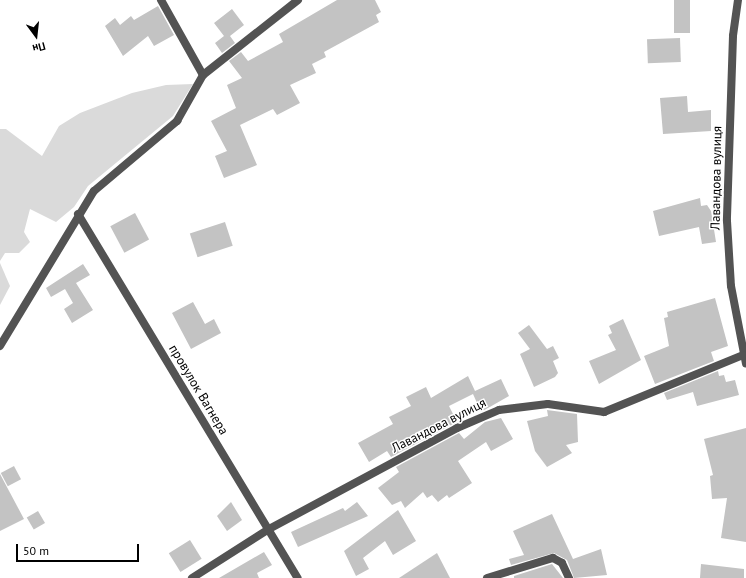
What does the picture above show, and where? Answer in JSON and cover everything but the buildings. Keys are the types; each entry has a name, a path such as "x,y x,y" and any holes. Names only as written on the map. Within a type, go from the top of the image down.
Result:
{"street":[{"path":"161,0 203,75"},
{"path":"0,346 78,214 94,192 178,122 203,75 298,0"},
{"name":"Лавандова вулиця","path":"738,0 733,36 728,221 731,286 743,355 746,364"},
{"name":"провулок Вагнера","path":"78,214 298,578"},
{"name":"Лавандова вулиця","path":"192,578 269,529 457,428 499,410 548,404 604,412 743,355"},
{"path":"487,578 552,558 562,563 569,578"}],"shaded area":[{"path":"193,84 173,116 88,186 74,207 56,222 30,209 24,232 30,242 19,253 5,253 0,261 0,129 6,129 42,156 59,126 80,113 132,93 166,85"},
{"path":"0,263 10,286 0,305"}]}
